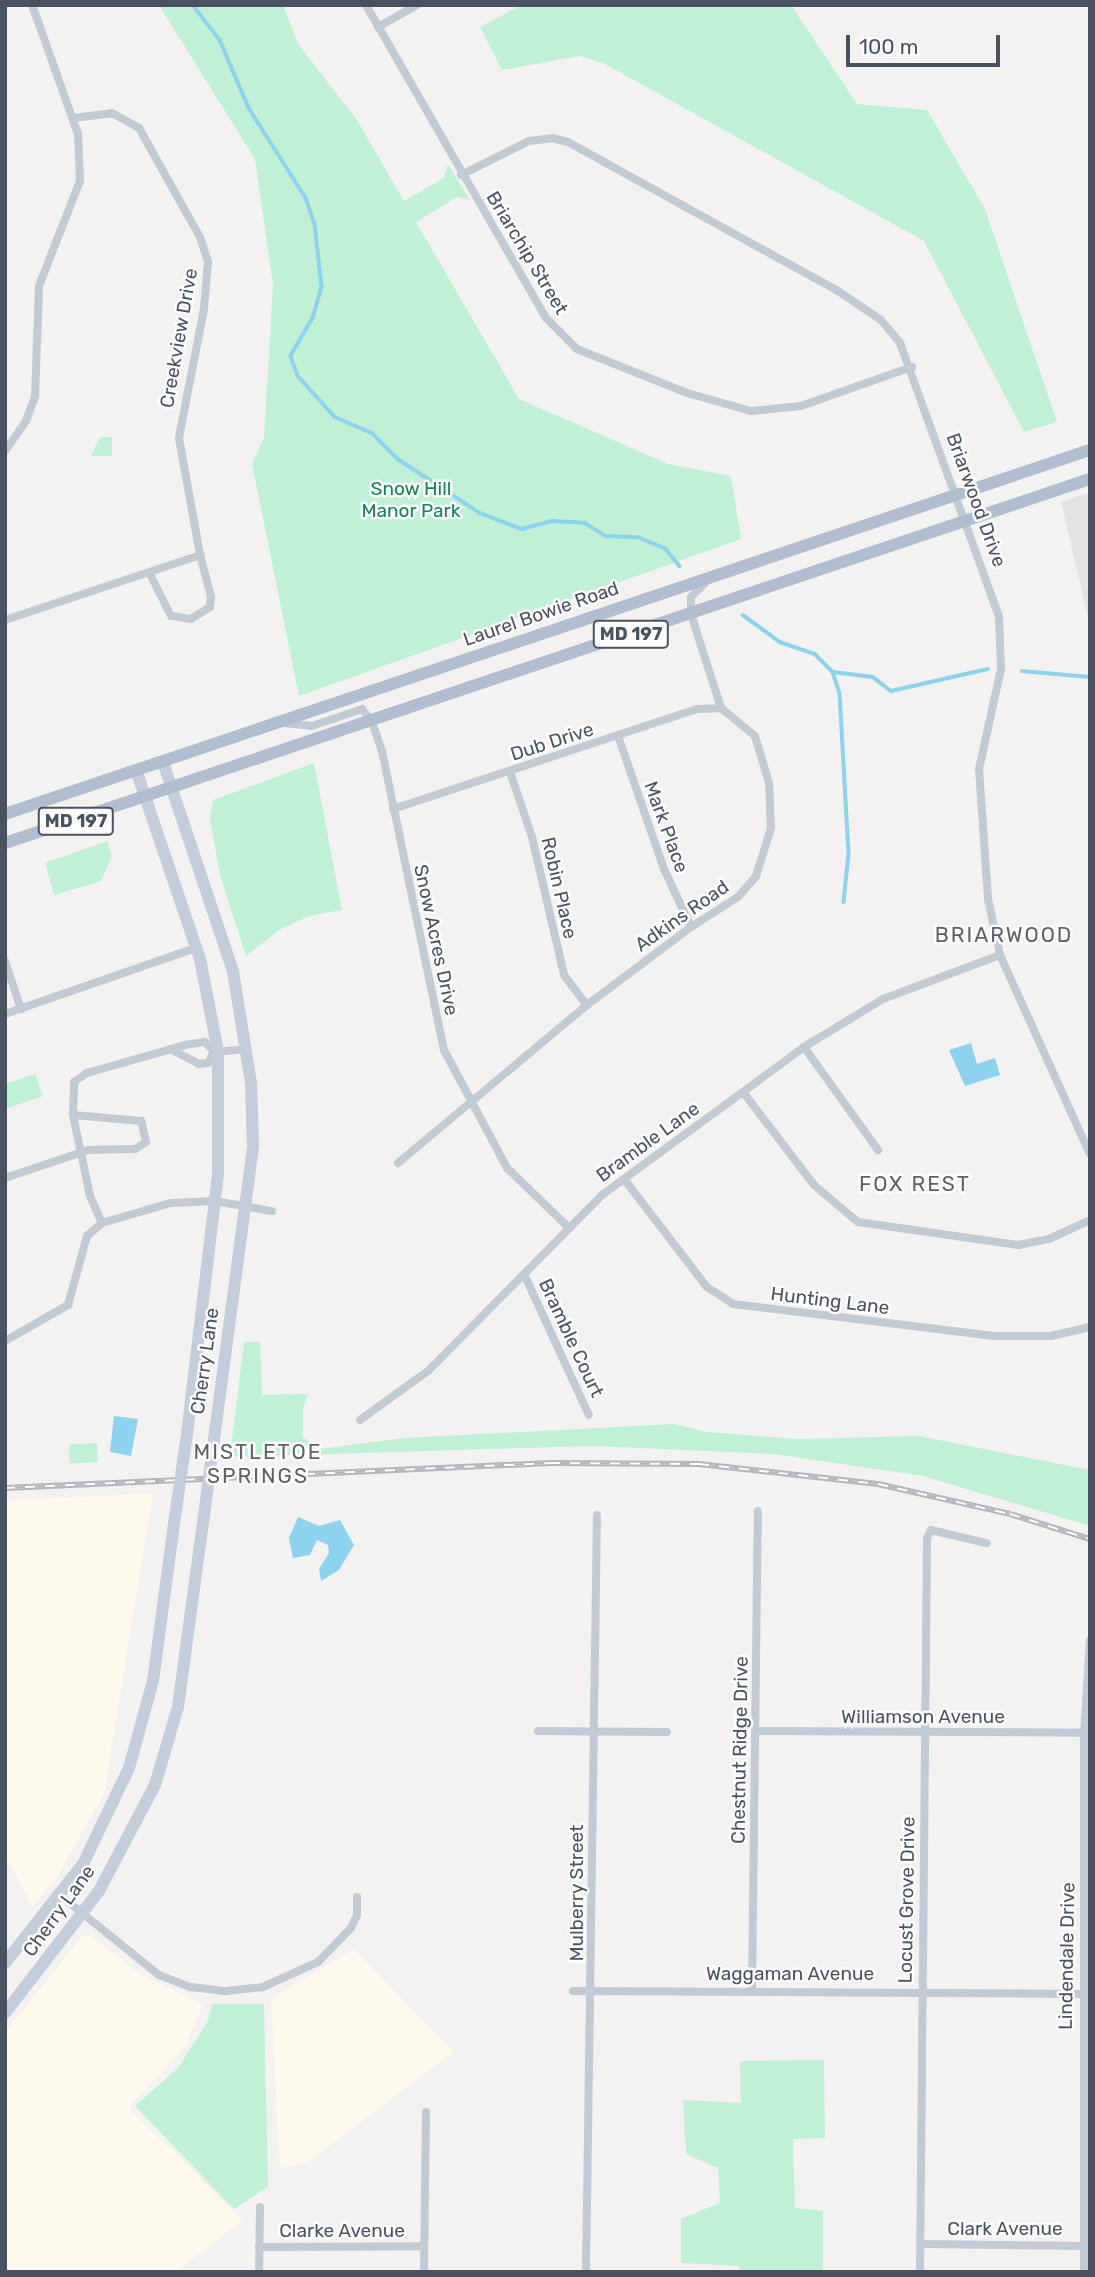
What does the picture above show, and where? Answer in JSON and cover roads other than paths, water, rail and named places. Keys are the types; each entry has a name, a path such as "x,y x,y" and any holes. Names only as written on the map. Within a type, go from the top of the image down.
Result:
{"main road":[{"name":"Laurel Bowie Road","path":"5,814 1090,450"},
{"name":"MD 197","path":"5,843 146,799 1090,479"},
{"name":"Cherry Lane","path":"5,2012 82,1914 135,1829 173,1729 246,1206 254,1126 247,1049 233,971 163,762"},
{"name":"Cherry Lane","path":"5,1963 61,1896 111,1811 140,1734 153,1681 215,1201 221,1128 216,1052 196,948 136,770"}],"street":[{"path":"5,451 26,421 35,396 39,286 80,181 81,154 74,118 32,5"},
{"name":"Briarchip Street","path":"366,5 461,175 554,329 577,349 605,363 713,401 760,412 802,406 912,367"},
{"path":"378,27 417,5"},
{"name":"Creekview Drive","path":"74,118 101,112 135,124 151,145 205,250 209,273 179,438 211,603 191,619 167,613 150,574"},
{"name":"Briarwood Drive","path":"461,175 529,141 552,138 568,142 870,311 895,335 912,367 999,617 1002,642 1000,677 979,769 988,899 1000,956 1090,1154"},
{"path":"5,620 150,574 200,555"},
{"path":"712,577 691,597 691,614 721,708"},
{"name":"Dub Drive","path":"393,809 697,709 721,708"},
{"name":"Adkins Road","path":"398,1164 587,1005 752,884 771,828 769,783 755,736 721,708"},
{"path":"282,723 312,726 362,709 372,722"},
{"name":"Snow Acres Drive","path":"372,722 442,1042 471,1104 507,1168 567,1226"},
{"name":"Mark Place","path":"618,736 664,869 691,927"},
{"name":"Robin Place","path":"510,772 532,837 564,975 587,1005"},
{"path":"5,1014 196,948"},
{"name":"Bramble Lane","path":"360,1420 428,1371 524,1274 567,1226 624,1179 804,1046 883,999 1000,956"},
{"path":"5,961 21,1009"},
{"path":"103,1223 90,1196 73,1115 73,1087 81,1075 170,1049 205,1042 216,1052 247,1049"},
{"path":"804,1046 878,1150"},
{"path":"170,1049 199,1064 208,1063 216,1052"},
{"path":"743,1092 814,1185 858,1222 1018,1245 1049,1239 1090,1220"},
{"path":"5,1178 81,1153 143,1146 146,1126 136,1120 73,1115"},
{"name":"Hunting Lane","path":"624,1179 707,1287 733,1304 1007,1337 1060,1335 1090,1327"},
{"path":"5,1341 68,1305 87,1236 103,1223 161,1205 215,1201 272,1211"},
{"name":"Bramble Court","path":"524,1274 589,1415"},
{"name":"Chestnut Ridge Drive","path":"752,1989 758,1511"},
{"name":"Mulberry Street","path":"586,2272 597,1515"},
{"name":"Locust Grove Drive","path":"920,2272 927,1538 931,1530 986,1542"},
{"name":"Lindendale Drive","path":"1084,2272 1087,2246 1087,1733 1090,1640"},
{"path":"538,1731 667,1732"},
{"name":"Williamson Avenue","path":"757,1731 1087,1733"},
{"path":"61,1896 135,1959 169,1980 196,1988 242,1991 282,1981 318,1962 351,1928 357,1915 357,1897"},
{"name":"Waggaman Avenue","path":"573,1991 752,1989 1086,1994"},
{"path":"424,2272 426,2112"},
{"path":"259,2272 260,2207"},
{"name":"Clark Avenue","path":"921,2244 1087,2246"},
{"name":"Clarke Avenue","path":"259,2247 424,2246"}],"water":[{"path":"971,1043 977,1064 995,1058 1000,1075 965,1086 949,1050"},
{"path":"114,1416 138,1419 131,1456 110,1452"},
{"path":"298,1517 319,1526 340,1520 354,1545 339,1570 321,1581 319,1569 329,1553 328,1545 317,1540 310,1555 293,1558 289,1538"}],"waterway":[{"path":"193,5 220,40 249,108 306,198 315,224 322,287 313,318 291,356 298,376 335,417 372,433 398,459 480,513 522,529 552,521 585,523 606,536 638,537 666,549 680,566"},
{"path":"743,615 780,642 815,654 833,672 873,677 891,691 988,669"},
{"path":"1022,671 1090,677"},
{"path":"833,672 840,693 849,854 844,902"}],"railway":[{"path":"5,1488 550,1463 699,1464 878,1484 1010,1514 1090,1539"}],"district":[{"name":"BRIARWOOD","path":"1004,935"},
{"name":"FOX REST","path":"915,1184"},
{"name":"MISTLETOE SPRINGS","path":"258,1464"}],"park label":[{"name":"Snow Hill Manor Park","path":"411,500"}]}
